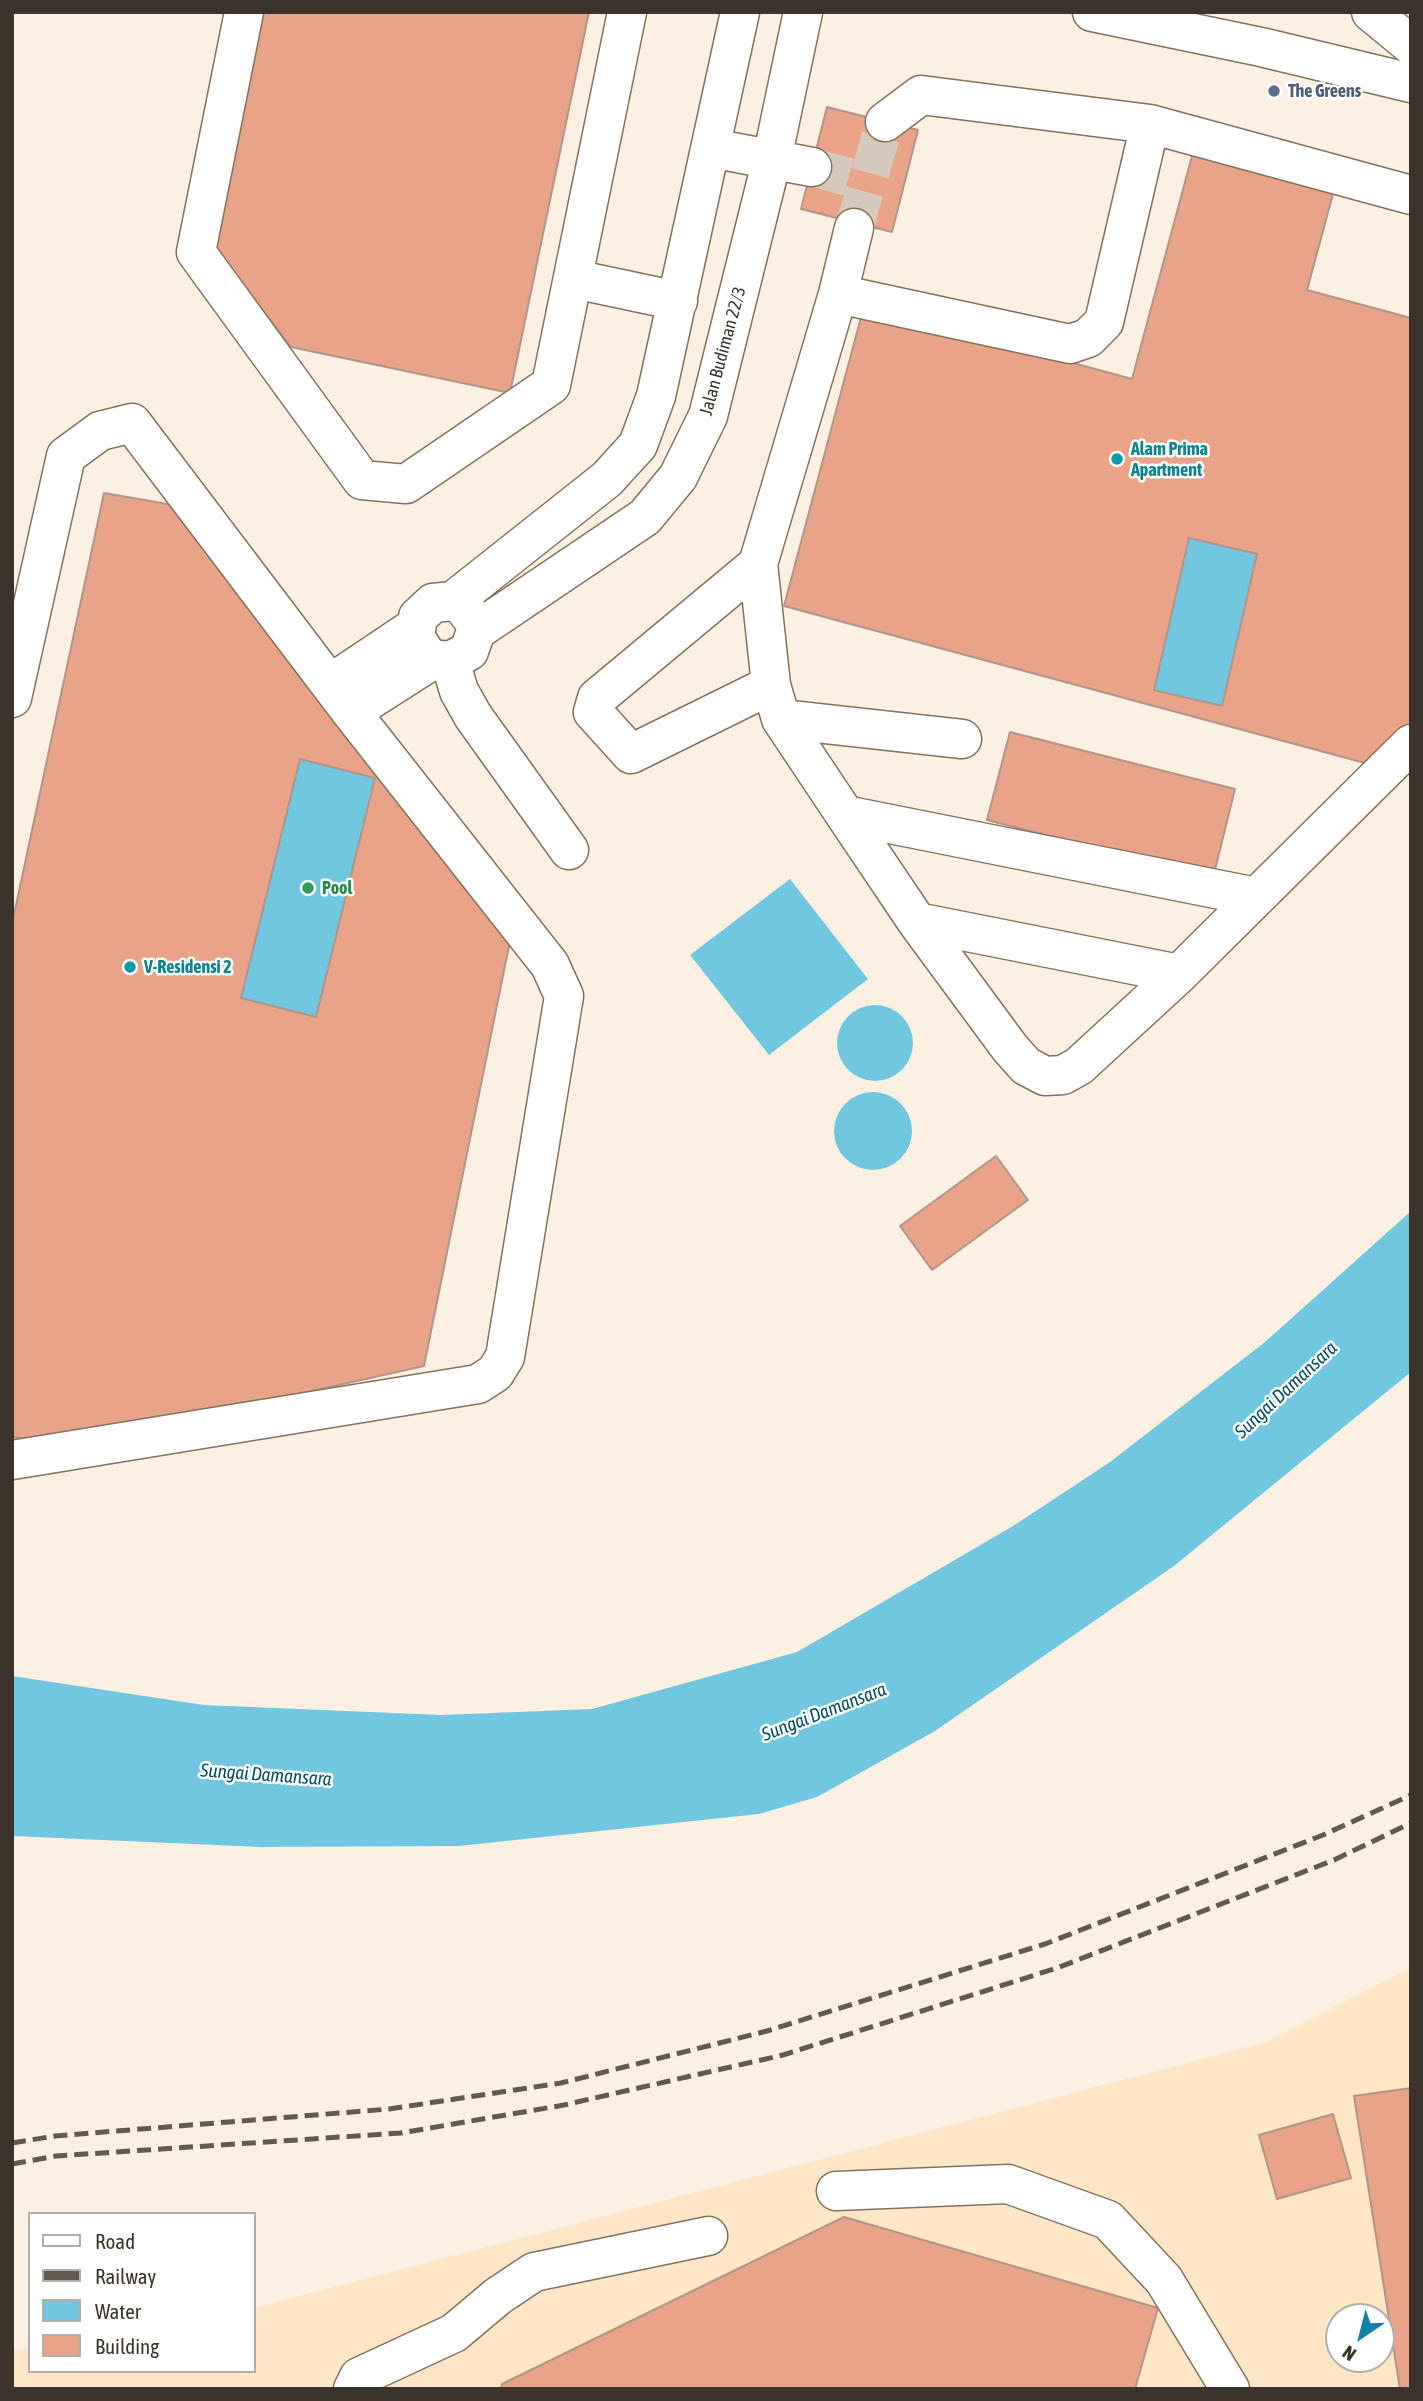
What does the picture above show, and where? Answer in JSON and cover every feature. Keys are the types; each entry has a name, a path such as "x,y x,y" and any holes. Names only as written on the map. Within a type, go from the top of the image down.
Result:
{"street":[{"path":"244,12 197,252 362,480 406,484 551,385 626,12"},
{"path":"341,698 415,627 424,608 433,603 453,601 607,479 638,445 656,396 740,12"},
{"name":"Jalan Budiman 22/3","path":"476,631 645,517 678,477 708,416 772,159 803,12"},
{"path":"1093,12 1261,47 1411,83"},
{"path":"1218,12 1261,47"},
{"path":"1370,12 1411,46"},
{"path":"885,122 922,95 1150,124 1411,195"},
{"path":"838,294 1070,344 1088,338 1104,322 1150,124"},
{"path":"711,148 812,167"},
{"path":"853,228 838,294 758,564 776,702 845,815 918,922 1026,1066 1045,1076 1063,1075 1079,1066 1180,974 1411,744"},
{"path":"573,279 678,301"},
{"path":"12,698 66,456 100,431 132,423 341,698 550,965 564,996 506,1357 495,1373 478,1384 12,1460"},
{"path":"758,564 597,698 593,712 631,754 776,702 962,739"},
{"path":"341,698 468,650 476,631 470,613 453,601"},
{"path":"415,627 419,647 442,660 473,716 569,850"},
{"path":"845,815 1256,897"},
{"path":"918,922 1180,974"},
{"path":"836,2191 1008,2184 1108,2220 1164,2280 1230,2389"},
{"path":"353,2389 359,2377 454,2333 498,2296 534,2272 708,2236"}],"shaded area":[{"path":"1411,1968 1411,2389 12,2389 12,2350 28,2349 28,2373 256,2373 256,2307 1263,2043"}],"water":[{"path":"1189,538 1257,554 1222,706 1154,690"},
{"name":"Pool","path":"300,759 375,778 316,1017 241,998"},
{"path":"790,879 868,979 769,1055 690,955"},
{"path":"875,1005 890,1008 902,1016 910,1028 913,1043 910,1058 902,1070 890,1078 875,1081 860,1078 848,1070 840,1058 837,1043 840,1028 848,1016 860,1008"},
{"path":"873,1092 888,1095 900,1104 909,1116 912,1131 909,1146 900,1158 888,1167 873,1170 858,1167 846,1158 837,1146 834,1131 837,1116 846,1104 858,1095"},
{"name":"Sungai Damansara","path":"1411,1211 1411,1372 1174,1566 935,1731 817,1797 759,1814 459,1846 260,1847 12,1836 12,1676 204,1705 441,1715 592,1709 797,1652 1013,1526 1110,1462 1265,1342"}],"building":[{"path":"259,12 589,12 510,393 291,347 211,243"},
{"path":"827,107 918,130 892,232 801,209"},
{"name":"Alam Prima Apartment","path":"1199,130 1340,168 1307,290 1411,318 1411,730 1376,766 784,606 864,306 1132,379","holes":["1189,538 1257,554 1222,706 1154,690"]},
{"name":"V-Residensi 2","path":"104,493 179,506 511,936 424,1366 70,1445 12,1437 12,924","holes":["300,759 375,778 316,1017 241,998"]},
{"path":"1010,732 1235,789 1213,878 987,820"},
{"path":"996,1156 1028,1200 932,1270 900,1226"},
{"path":"1411,2088 1411,2389 1400,2389 1395,2357 1395,2303 1386,2303 1354,2096"},
{"path":"1333,2114 1351,2178 1277,2199 1259,2135"},
{"path":"844,2217 1158,2308 1135,2389 501,2389 502,2384"}],"tunnel":[{"path":"854,228 885,122"},
{"path":"812,167 866,182"}],"railway":[{"path":"12,2143 55,2136 389,2109 561,2083 767,2031 1045,1944 1323,1835 1411,1795"},
{"path":"12,2164 56,2156 401,2133 564,2105 783,2055 1057,1968 1334,1860 1411,1823"}],"place":[{"name":"The Greens","path":"1274,91"},
{"name":"Alam Prima Apartment","path":"1117,459"},
{"name":"Pool","path":"308,888"},
{"name":"V-Residensi 2","path":"130,967"}]}
